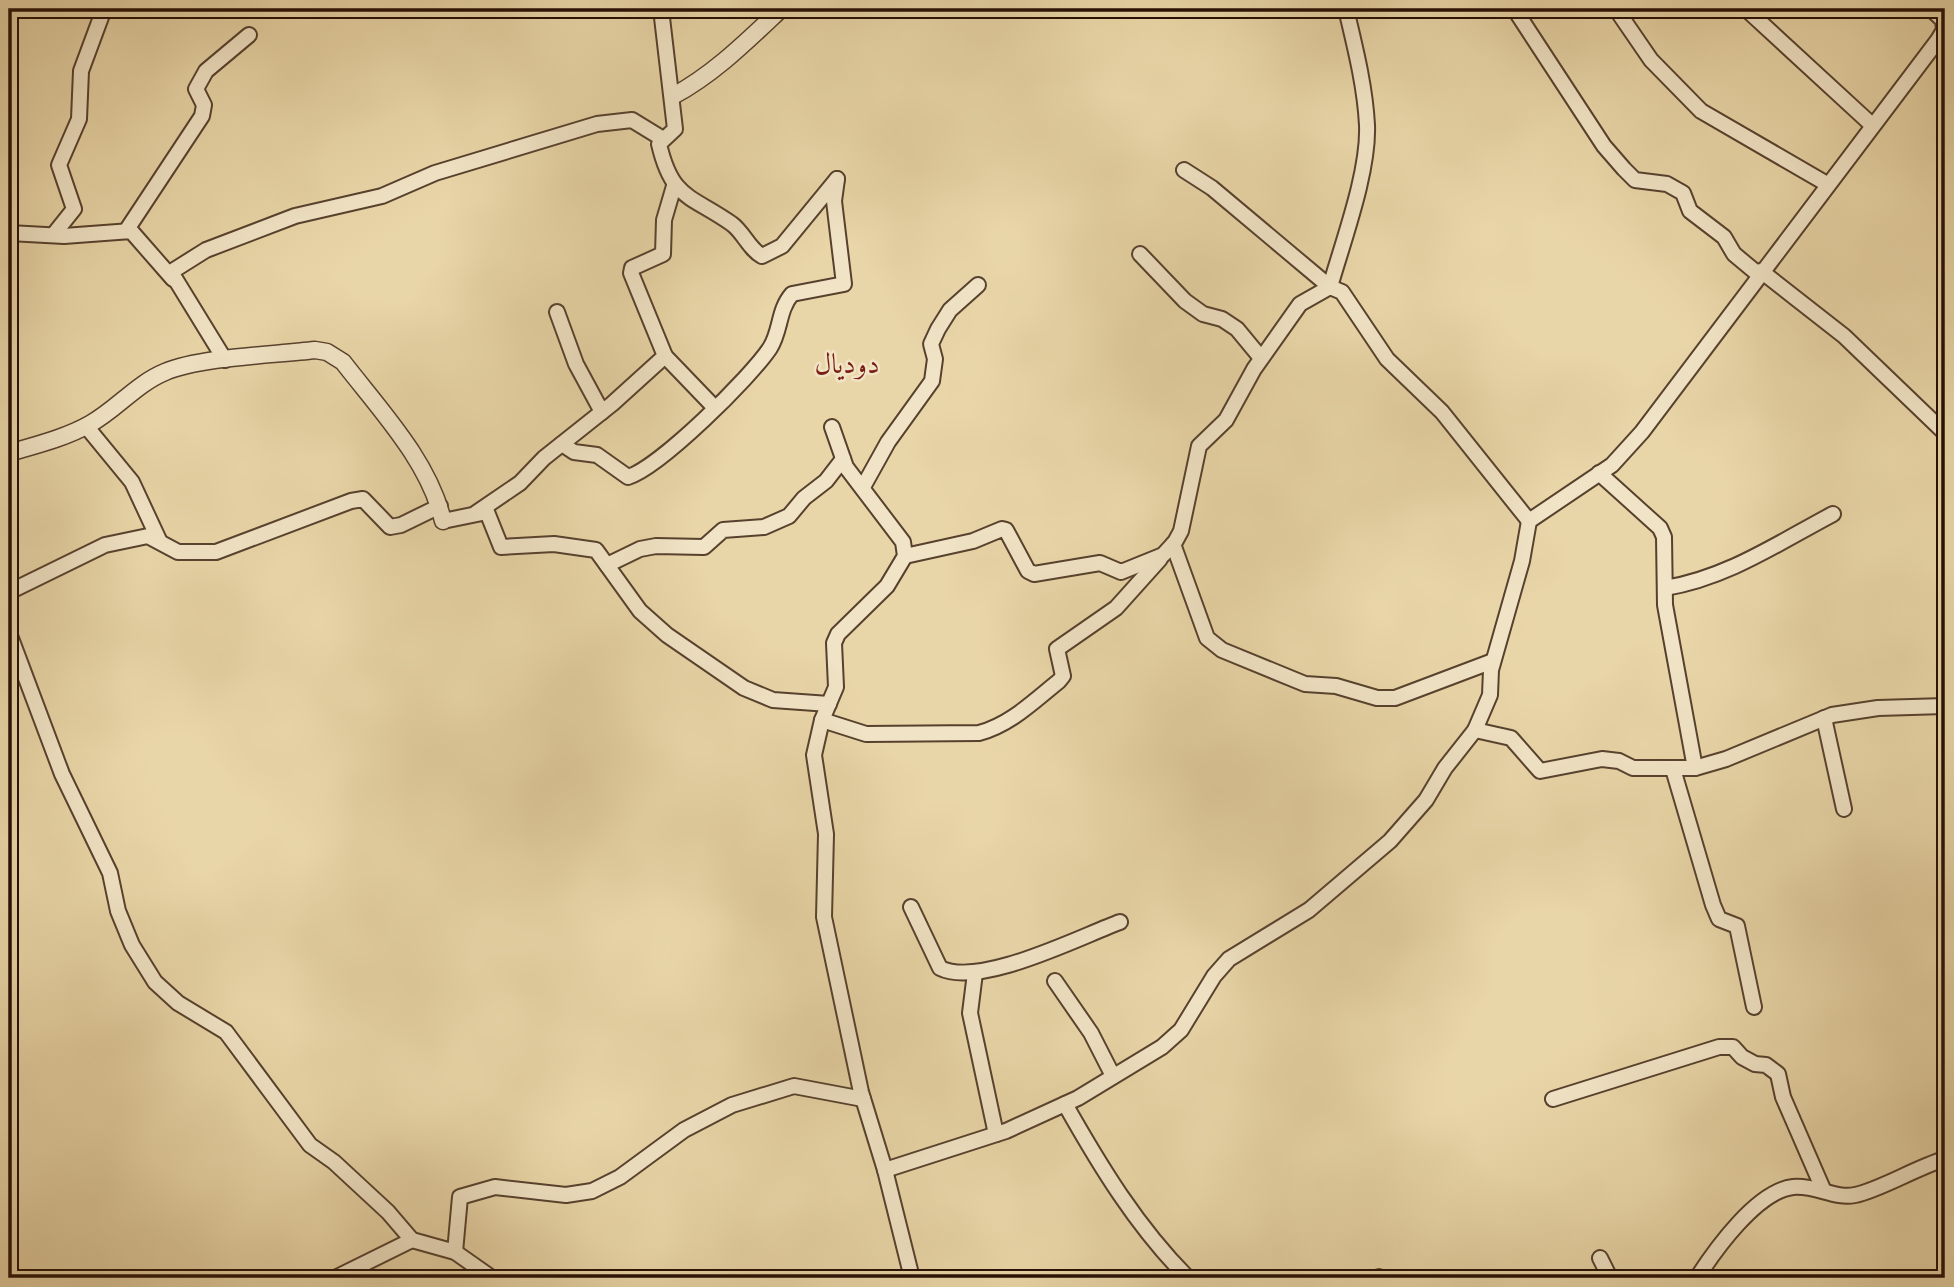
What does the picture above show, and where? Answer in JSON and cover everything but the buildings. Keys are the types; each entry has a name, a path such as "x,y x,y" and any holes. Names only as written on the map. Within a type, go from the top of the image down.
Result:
{"street":[{"path":"54,234 74,209 58,165 79,119 81,71 104,9"},
{"path":"562,444 574,452 597,455 628,477 694,431 772,345 780,315 792,294 844,284 834,201 837,179 782,246 762,256 734,225 689,199 674,186 659,144 675,129 661,9"},
{"path":"673,96 693,86 781,9"},
{"path":"822,720 866,734 979,733 992,729 1017,714 1059,681 1063,676 1058,649 1116,608 1168,550 1181,531 1199,446 1226,420 1261,358 1300,304 1330,287 1360,174 1367,127 1360,72 1346,9"},
{"path":"1616,9 1651,60 1701,111 1827,184"},
{"path":"1746,9 1872,125"},
{"path":"1517,13 1604,146 1635,180 1667,184 1683,193 1690,211 1724,237 1734,254 1844,336 1945,433"},
{"path":"885,1170 996,1134 1065,1104 1161,1047 1181,1030 1214,976 1228,960 1309,910 1366,858 1390,841 1426,800 1445,768 1475,730 1490,695 1493,661 1522,561 1529,521 1612,464 1642,432 1760,272 1938,40 1944,30 1938,14"},
{"path":"126,231 202,116 204,105 196,89 206,71 249,35"},
{"path":"173,279 171,272 206,250 271,224 314,211 383,196 435,173 597,124 632,120 663,139"},
{"path":"1184,170 1212,188 1330,287 1342,292 1387,359 1442,412 1529,521"},
{"path":"674,186 664,220 663,254 632,268 631,273 665,355 715,408"},
{"path":"9,233 131,231 144,242 173,279 225,360"},
{"path":"1140,254 1185,301 1203,314 1222,319 1237,329 1261,358"},
{"path":"863,487 888,442 932,381 935,359 931,344 938,328 950,310 978,285"},
{"path":"557,312 576,364 602,412"},
{"path":"9,453 86,426 145,382 169,370 225,360 315,350 327,352 343,362 422,470 441,513"},
{"path":"475,513 520,483 665,355"},
{"path":"86,426 132,482 159,540"},
{"path":"832,427 843,459 903,542 905,556 887,586 838,634 834,643 836,687 822,720 814,755 826,834 824,917 863,1099 885,1170 912,1278"},
{"path":"607,565 640,549 666,545 704,547 723,530 764,527 780,521 826,481 843,459"},
{"path":"1599,473 1660,528 1664,537 1665,588 1678,687 1695,768"},
{"path":"9,592 105,545 148,536 178,552 205,553 351,501 363,499 370,503 390,527 441,513 487,512 501,547 554,544 596,550 649,619 744,688 773,700 829,704"},
{"path":"1665,588 1688,584 1737,566 1833,514"},
{"path":"905,556 973,541 1002,529 1006,530 1028,571 1034,574 1100,563 1121,572 1168,550"},
{"path":"1168,550 1207,638 1222,650 1305,684 1336,686 1377,698 1395,698 1493,661"},
{"path":"9,633 62,774 110,873 118,911 127,934 155,982 178,1003 226,1032 310,1145 334,1162 370,1195 412,1240 456,1252 492,1278"},
{"path":"1475,730 1511,737 1540,771 1602,759 1619,761 1633,768 1695,768 1726,759 1824,718 1878,708 1945,706"},
{"path":"1824,718 1844,809"},
{"path":"1673,769 1713,905 1719,919 1737,926 1754,1007"},
{"path":"911,907 940,968 975,973 1058,949 1120,922"},
{"path":"975,973 971,1013 978,1060 996,1134"},
{"path":"1055,981 1091,1033 1113,1076"},
{"path":"1553,1099 1719,1047 1733,1047 1742,1057 1755,1064 1766,1065 1777,1074 1783,1097 1822,1189"},
{"path":"456,1252 460,1197 495,1187 566,1195 592,1191 620,1177 684,1130 732,1105 794,1086 863,1099"},
{"path":"1065,1104 1103,1171 1161,1251 1188,1278"},
{"path":"1698,1278 1714,1249 1760,1205 1790,1187 1822,1189 1841,1197 1858,1195 1918,1167 1945,1159"},
{"path":"335,1278 412,1240"},
{"path":"1600,1258 1610,1278"}],"district":[{"name":"دودیال","path":"847,366"}]}
